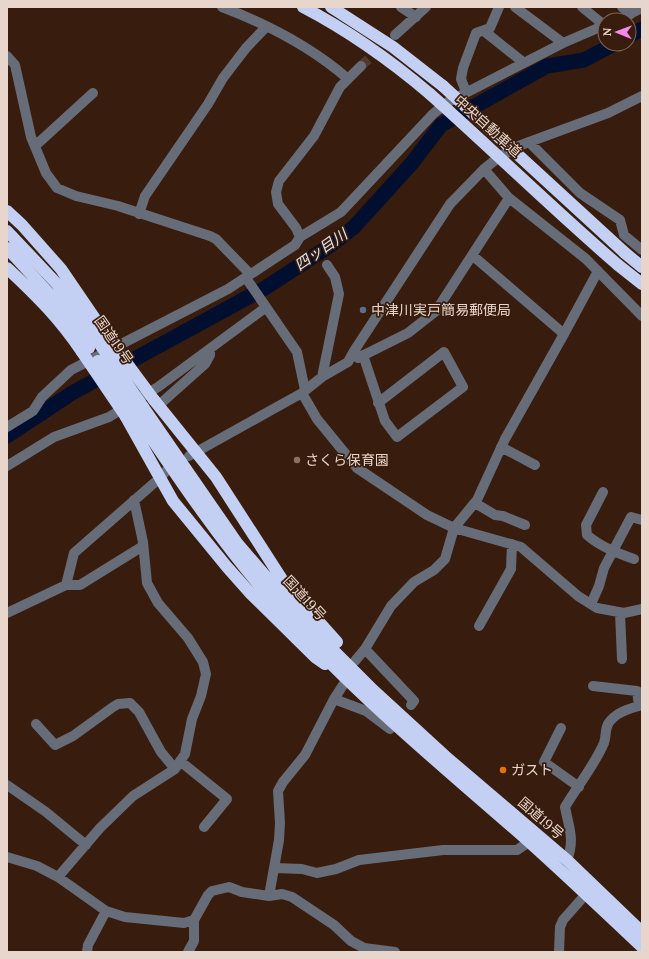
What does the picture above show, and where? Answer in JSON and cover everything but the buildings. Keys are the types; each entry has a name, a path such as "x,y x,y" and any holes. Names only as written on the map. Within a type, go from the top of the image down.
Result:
{"highway":[{"name":"中央自動車道","path":"303,7 376,51 430,94 481,138 566,219 642,284"},
{"name":"中央自動車道","path":"331,7 393,47 443,86 642,267"},
{"path":"7,211 27,230 61,269 93,344 134,412 164,474 173,501 251,594 315,657 347,679"},
{"name":"国道19号","path":"7,231 57,284 134,412 218,535 265,593 347,679 436,762 529,842 642,947"},
{"name":"国道19号","path":"7,248 68,314 93,344"},
{"path":"7,268 39,298 64,325 93,344 157,402 192,454 216,477 285,584 368,675 373,690"},
{"name":"国道19号","path":"134,412 260,570 305,622 373,690 445,756 567,860 642,932"}],"street":[{"path":"222,7 243,15 296,42 347,78"},
{"path":"401,7 416,17"},
{"path":"395,35 426,7"},
{"path":"466,92 461,79 463,68 476,34 490,28 500,7"},
{"path":"515,7 563,43"},
{"path":"582,7 597,19"},
{"path":"138,214 145,196 208,104 223,78 246,48 266,27"},
{"path":"7,427 33,411 42,397 71,370 248,279 295,245 300,237 341,212 433,114 448,102 563,43 597,28"},
{"path":"484,31 524,63"},
{"path":"7,56 15,65 31,137 46,173 57,188 76,196 216,239 248,279 264,307 297,352 304,392 317,419 357,468 427,515 454,528 521,546 578,596 597,608 620,613 642,609"},
{"path":"300,237 296,228 278,204 277,187 282,175 314,136 336,94 347,78 361,66"},
{"path":"36,146 93,93"},
{"path":"348,362 450,204 484,169 499,157 530,142 608,113 642,96"},
{"path":"530,142 580,193 620,220 624,235 642,250"},
{"path":"484,169 509,198 586,259 642,316"},
{"path":"192,454 304,392 322,377 348,362 408,333 436,311 509,198"},
{"path":"472,255 564,334"},
{"path":"322,377 339,294 334,277 327,265"},
{"path":"355,661 391,606 414,582 434,570 445,559 454,528 475,503 501,447 598,271"},
{"path":"7,466 54,437 109,417 158,387 210,350 264,307"},
{"path":"157,402 205,364 210,355 210,350"},
{"path":"363,355 378,403 385,421 397,437 463,387 444,352 378,403"},
{"path":"501,447 535,465"},
{"path":"66,585 74,553 164,474"},
{"path":"603,492 586,525 587,535 596,542 613,551 634,559"},
{"path":"58,877 86,845 134,796 178,765 185,754 192,719 201,696 206,674 203,662 188,638 158,603 149,587 134,500"},
{"path":"475,503 495,515 503,516 525,525"},
{"path":"591,604 599,586 604,568 631,517 642,520"},
{"path":"479,626 511,569 512,544"},
{"path":"7,613 66,585 80,585 143,546"},
{"path":"620,613 622,659"},
{"path":"364,649 414,701 411,705"},
{"path":"269,896 275,868 280,824 278,791 283,782 305,755 334,699 347,679"},
{"path":"567,860 572,848 572,834 565,807 579,787 604,741 605,729 612,719 624,711 640,705 636,691 593,686"},
{"path":"334,699 366,711 390,729"},
{"path":"36,724 55,745 73,736 118,704 130,704 139,712 160,752 227,799 204,826"},
{"path":"561,728 544,762 579,787"},
{"path":"7,785 46,812 86,845"},
{"path":"275,868 302,869 317,873 336,869 359,860 443,850 517,850 529,842"},
{"path":"7,857 37,866 58,877 106,910 125,917 184,923 194,920"},
{"path":"188,952 194,941 194,920 208,895 212,892 229,888 242,892 269,896 282,894 292,897 334,926 351,941 364,948 395,952"},
{"path":"559,952 560,927 563,920 586,894"},
{"path":"87,952 88,945 106,910"}],"waterway":[{"name":"四ッ目川","path":"637,32 642,29"},
{"name":"四ッ目川","path":"7,436 72,393 265,288 328,247 354,227 412,163 441,125 547,66 584,60 599,52"}],"tunnel":[{"path":"361,66 392,38"}],"place":[{"name":"中津川実戸簡易郵便局","path":"363,310"},
{"name":"さくら保育園","path":"297,460"},
{"name":"ガスト","path":"503,770"}]}
